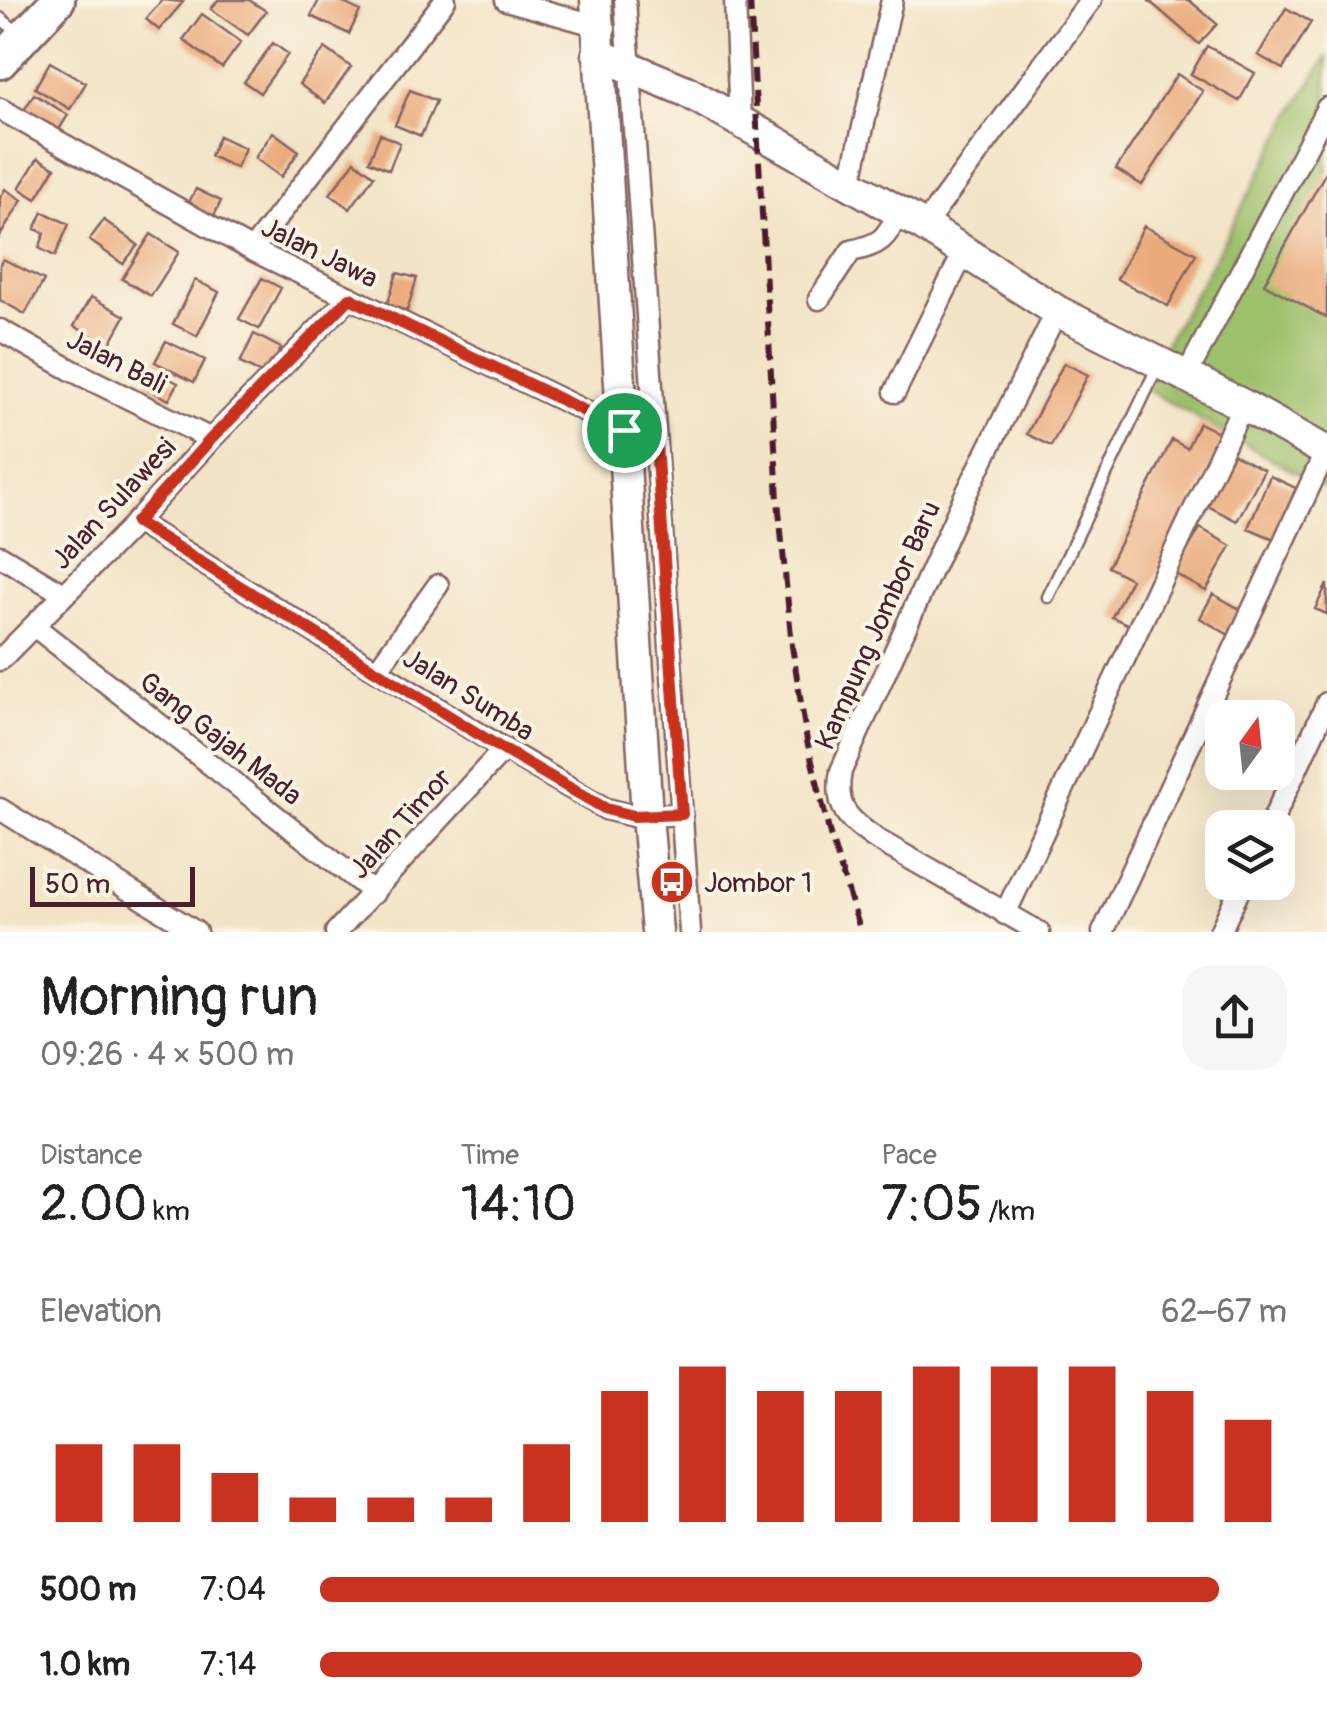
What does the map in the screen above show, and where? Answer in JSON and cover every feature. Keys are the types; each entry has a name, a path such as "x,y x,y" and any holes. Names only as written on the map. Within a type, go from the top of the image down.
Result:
{"main road":[{"path":"0,62 12,27 58,0"},
{"path":"605,28 629,66 686,91 912,219 1057,311 1327,452"},
{"path":"605,28 640,430 647,816 657,932"}],"street":[{"path":"252,250 445,0"},
{"path":"506,0 605,28 625,0"},
{"path":"735,0 740,121"},
{"path":"850,184 892,0"},
{"path":"819,299 851,250 874,246 912,219 1089,1"},
{"path":"629,66 640,430 682,814 690,932"},
{"path":"1172,370 1327,108"},
{"name":"Jalan Jawa","path":"0,109 252,250 640,430"},
{"path":"894,392 964,252"},
{"name":"Jalan Sulawesi","path":"0,660 350,298"},
{"name":"Kampung Jombor Baru","path":"1039,932 876,839 856,825 837,792 841,771 947,536 1057,311"},
{"name":"Jalan Bali","path":"0,330 74,372 211,439"},
{"path":"1005,914 1243,405"},
{"path":"1103,932 1327,452"},
{"name":"Jalan Sumba","path":"136,522 606,809 647,816 682,814"},
{"path":"0,556 64,594"},
{"path":"377,670 438,585"},
{"name":"Gang Gajah Mada","path":"34,626 374,892"},
{"path":"1277,810 1327,702"},
{"name":"Jalan Timor","path":"336,932 504,750"},
{"path":"0,808 196,932"},
{"path":"1220,932 1235,900"}],"lane":[{"path":"1048,597 1172,370"}],"green space":[{"path":"1327,57 1327,490 1140,386"}],"building":[{"path":"162,0 183,2 159,30 146,19"},
{"path":"218,0 249,0 266,11 248,35 211,9"},
{"path":"319,0 338,0 360,11 349,34 311,16"},
{"path":"1148,0 1189,0 1217,24 1199,44"},
{"path":"1286,8 1311,22 1283,69 1258,55"},
{"path":"202,14 241,42 222,68 183,40"},
{"path":"273,43 288,54 260,93 244,82"},
{"path":"1207,46 1255,73 1239,101 1191,74"},
{"path":"325,48 351,67 325,103 299,84"},
{"path":"50,62 86,83 70,109 35,88"},
{"path":"1177,74 1203,91 1142,185 1116,169"},
{"path":"410,90 436,101 421,136 395,125"},
{"path":"34,94 68,115 55,136 21,115"},
{"path":"273,132 299,151 281,177 255,158"},
{"path":"380,134 400,143 389,170 369,161"},
{"path":"219,136 245,148 236,168 210,156"},
{"path":"38,158 55,168 36,199 19,188"},
{"path":"355,161 374,176 350,209 330,194"},
{"path":"1327,170 1327,318 1264,284"},
{"path":"5,189 22,200 0,236 0,198"},
{"path":"196,189 221,201 211,222 185,210"},
{"path":"43,212 69,224 55,256 39,248 45,233 35,229"},
{"path":"104,220 138,245 123,264 89,240"},
{"path":"1144,226 1196,254 1168,306 1117,279"},
{"path":"151,234 179,252 151,296 122,279"},
{"path":"3,259 44,280 25,314 0,300"},
{"path":"397,273 417,278 407,311 387,305"},
{"path":"262,278 281,288 259,329 239,319"},
{"path":"195,280 219,292 197,336 173,324"},
{"path":"91,297 125,316 109,345 74,326"},
{"path":"254,334 281,348 267,376 240,363"},
{"path":"166,341 205,360 194,382 155,362"},
{"path":"1064,363 1088,375 1051,446 1027,434"},
{"path":"154,371 178,383 169,400 145,387"},
{"path":"1199,423 1227,437 1131,626 1112,617 1131,579 1108,567 1172,440 1187,448"},
{"path":"1233,454 1264,470 1237,521 1206,505"},
{"path":"1270,476 1296,488 1274,539 1248,528"},
{"path":"1200,528 1231,546 1206,591 1174,573"},
{"path":"1327,584 1327,614 1315,609"},
{"path":"1213,594 1243,611 1229,635 1200,618"}],"railway":[{"path":"750,0 778,500 792,646 807,741 830,835 861,932"}],"place":[{"name":"Jombor 1","path":"672,882"}],"route":[{"path":"350,298 624,430 655,430 682,814 634,816 606,809 136,522 211,439 350,298"}]}
